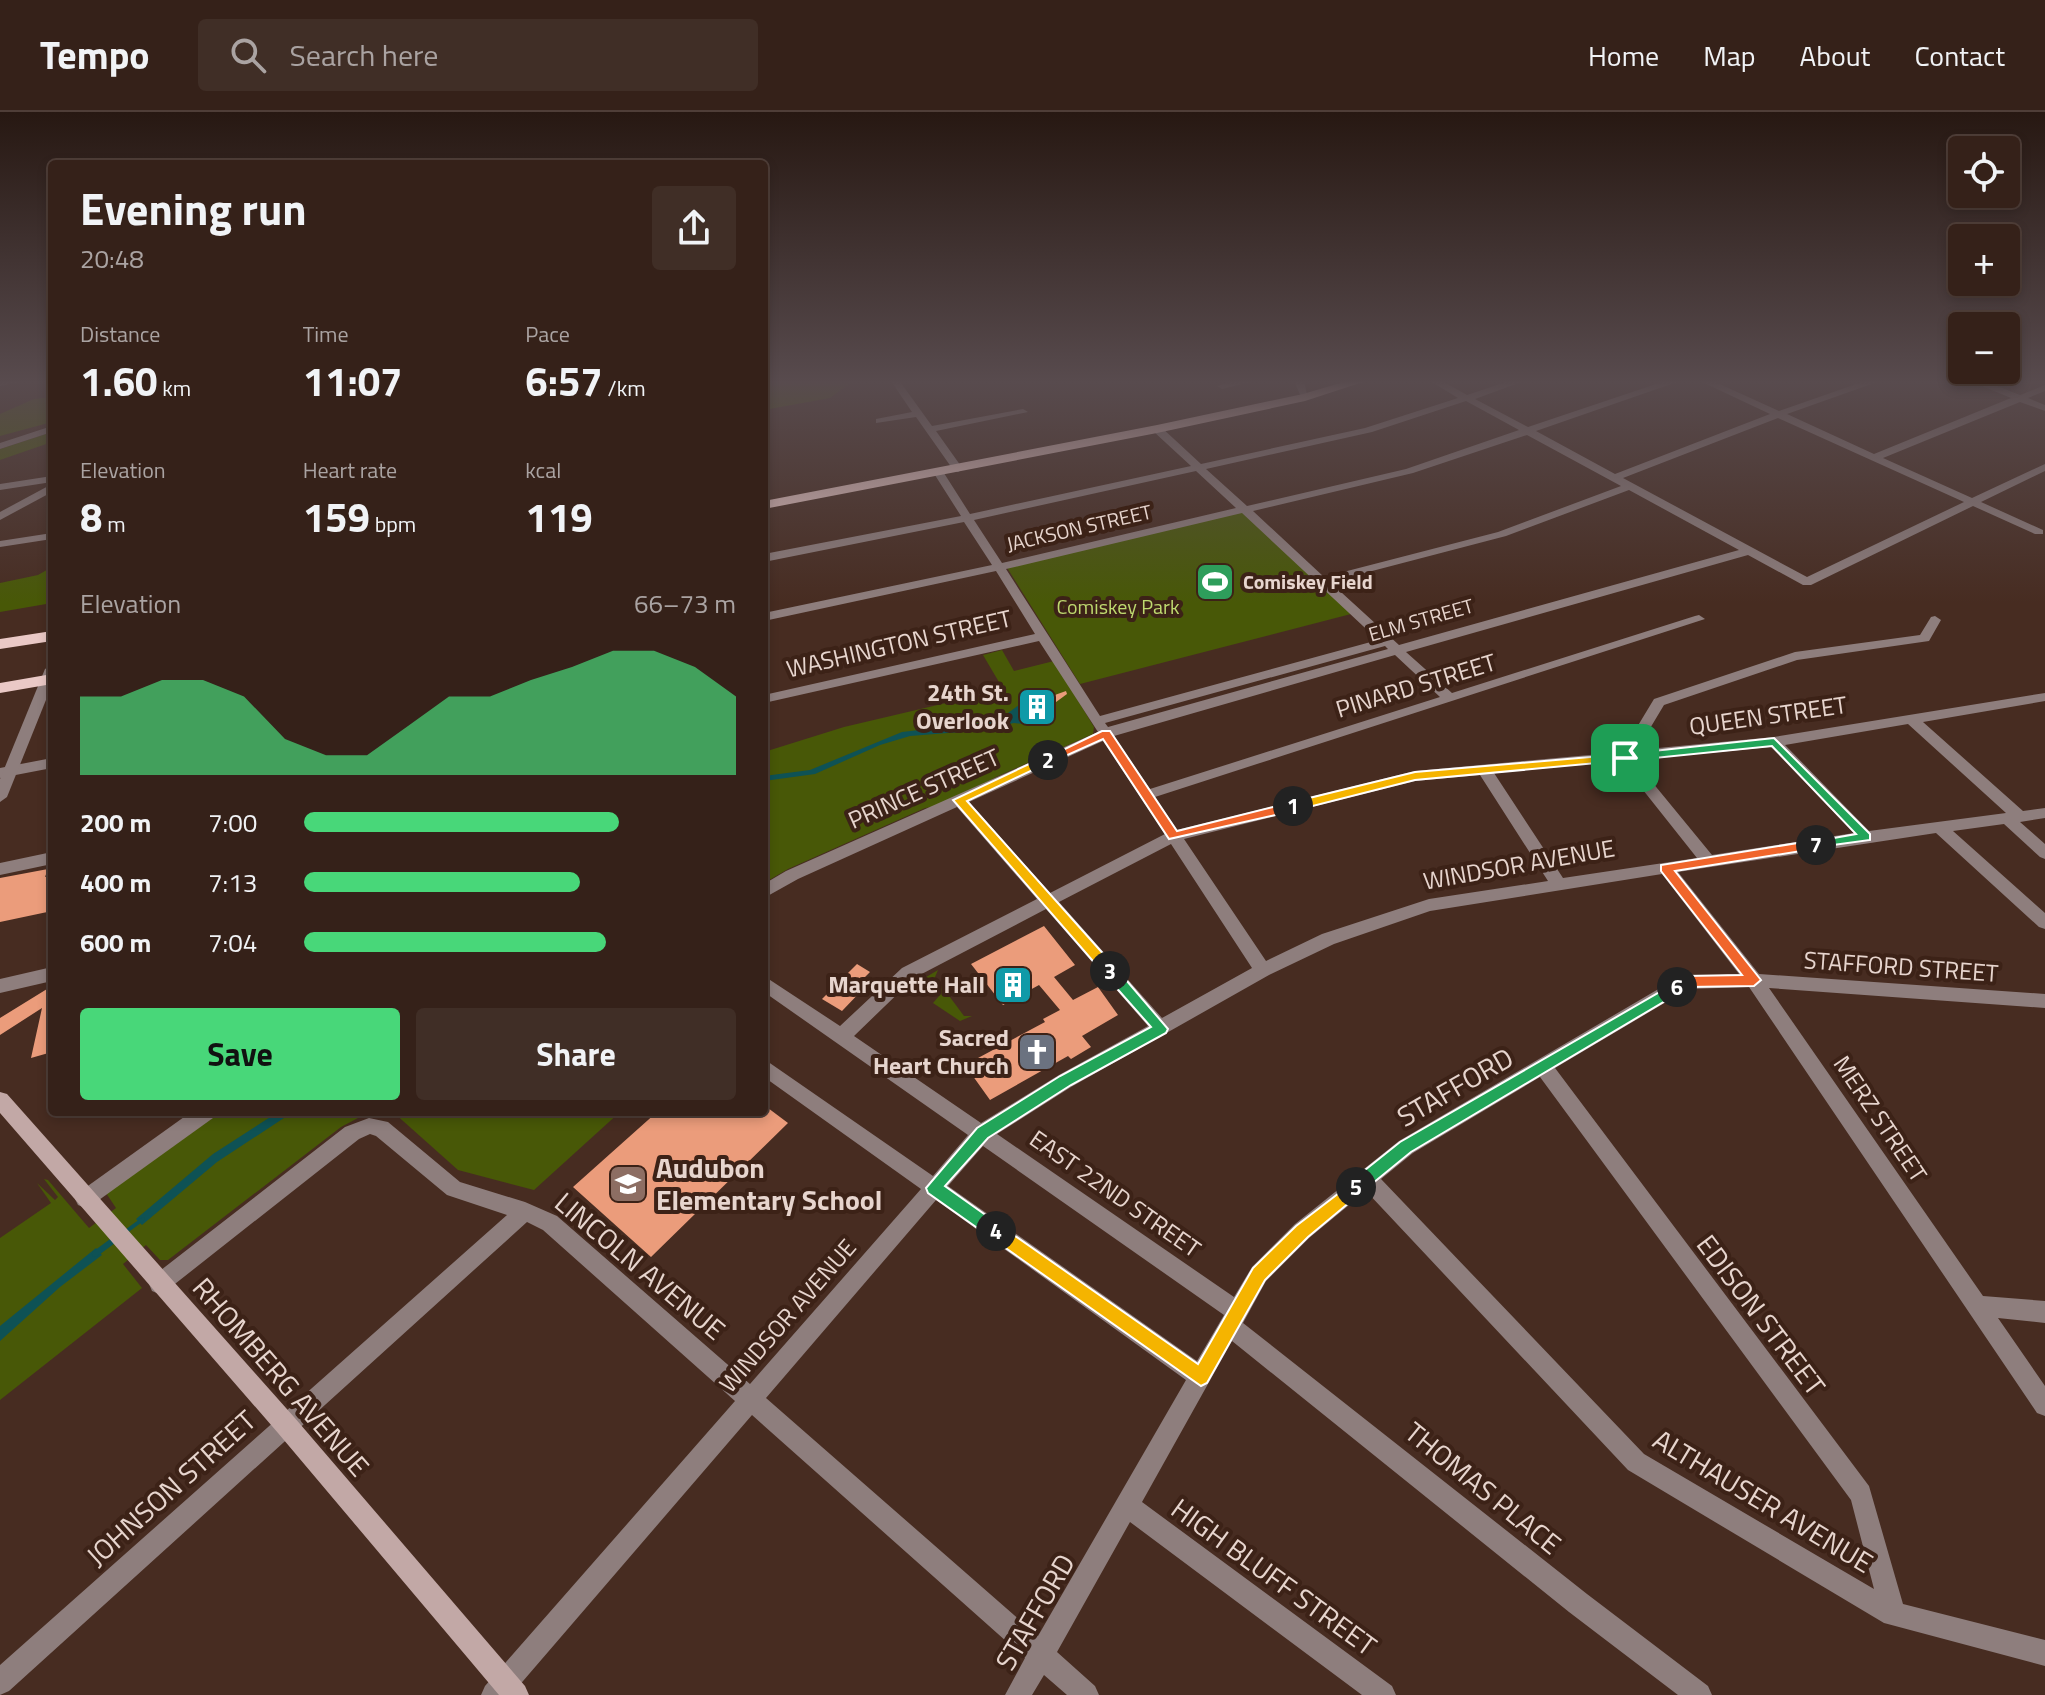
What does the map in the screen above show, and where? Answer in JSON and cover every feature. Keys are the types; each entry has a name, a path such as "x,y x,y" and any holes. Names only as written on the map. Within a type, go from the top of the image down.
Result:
{"main road":[{"path":"768,504 1028,455"},
{"path":"0,644 48,637"},
{"path":"0,688 48,677"},
{"name":"RHOMBERG AVENUE","path":"0,1100 286,1425 505,1691"}],"street":[{"path":"948,455 958,469"},
{"path":"1185,455 1449,698"},
{"path":"768,557 968,518 1257,455"},
{"name":"JACKSON STREET","path":"768,616 1244,511 1409,471 1458,455"},
{"path":"1571,455 1807,582 2045,467"},
{"path":"1615,478 1674,455"},
{"path":"1870,455 2039,532"},
{"path":"1875,457 1880,455"},
{"path":"938,472 1101,727 1263,970"},
{"path":"0,487 48,480"},
{"path":"1321,581 1502,534 1630,486"},
{"path":"0,517 48,492"},
{"path":"0,544 48,537"},
{"name":"ELM STREET","path":"1101,727 1743,548"},
{"name":"PINARD STREET","path":"1146,795 1699,619"},
{"path":"1709,862 1625,758 1659,702 1795,656 1925,638 1935,620"},
{"name":"WASHINGTON STREET","path":"768,698 1044,636"},
{"path":"0,797 5,772 48,682"},
{"name":"QUEEN STREET","path":"842,1036 908,973 1174,836 1415,776 1774,742 2045,697"},
{"path":"1910,718 2013,817 2045,853"},
{"name":"PRINCE STREET","path":"768,890 792,875 959,800 1101,727"},
{"path":"1774,742 1866,837"},
{"path":"5,772 48,764"},
{"path":"1483,768 1558,883"},
{"path":"959,800 1161,1029"},
{"name":"WINDSOR AVENUE","path":"505,1691 749,1400 982,1133 1065,1081 1263,970 1328,939 1429,905 1866,837 2045,813"},
{"path":"1939,827 2045,923"},
{"path":"0,869 48,859"},
{"name":"MERZ STREET","path":"1666,868 1754,980 2045,1405"},
{"path":"0,986 48,975"},
{"name":"STAFFORD STREET","path":"1754,980 2044,1003"},
{"name":"STAFFORD","path":"1018,1695 1266,1266 1302,1231 1406,1147 1685,982 1754,980"},
{"name":"EAST 22ND STREET","path":"768,989 842,1036 982,1133 1234,1319"},
{"name":"EDISON STREET","path":"1544,1068 1861,1494 1893,1614"},
{"path":"768,1070 1201,1377"},
{"path":"85,1199 200,1116"},
{"name":"LINCOLN AVENUE","path":"159,1284 352,1133 369,1126 381,1128 454,1189 525,1211 550,1223 1086,1695"},
{"name":"ALTHAUSER AVENUE","path":"1367,1178 1636,1462 1893,1614 2045,1653"},
{"name":"JOHNSON STREET","path":"0,1682 525,1211"},
{"path":"1977,1306 2045,1312"},
{"name":"THOMAS PLACE","path":"1234,1319 1578,1603 1699,1695"},
{"name":"HIGH BLUFF STREET","path":"1128,1506 1383,1695"}],"green space":[{"name":"Comiskey Park","path":"1244,511 1351,614 1080,684 1006,566"},
{"path":"48,569 48,604 0,612 0,583 38,575"},
{"path":"1002,650 1014,671 1054,661 1094,727 1093,734 996,777 946,805 925,808 768,881 768,751 844,727 963,699 1006,694 983,655"},
{"path":"938,970 935,977 964,1016 972,1016 960,1021 933,1003 940,995 921,982 911,986"},
{"path":"215,1116 377,1116 358,1118 341,1127 168,1260 160,1260 146,1245 123,1264 142,1288 0,1400 0,1238 51,1203 37,1183 55,1200 58,1197 44,1179 89,1228 116,1208 106,1193"},
{"path":"397,1116 616,1116 534,1190 458,1170"}],"water":[{"path":"1019,705 1027,705 1025,707 1037,716 1041,713 1041,721 1035,725 1014,723 973,731 910,736 880,745 815,774 768,780 768,775 810,770 902,732 997,721"},
{"path":"272,1116 287,1116 217,1162 142,1225 136,1219 213,1154"},
{"path":"96,1248 102,1255 60,1287 0,1341 0,1326"}],"building":[{"name":"24th St. Overlook","path":"1066,691 1067,694 1037,716 1024,706"},
{"path":"48,869 45,877 48,876 48,912 0,922 0,878"},
{"path":"1044,926 1075,965 1054,977 1073,1000 1098,987 1118,1015 1082,1036 1091,1047 1071,1059 1068,1056 990,1100 965,1065 1045,1022 1043,1019 1060,1010 1039,985 1003,1005 971,964"},
{"path":"857,964 870,972 859,983 865,987 842,1011 822,999"},
{"path":"48,985 48,1053 31,1058 42,1008 0,1035 0,1018 47,989"},
{"name":"Audubon Elementary School","path":"768,1108 788,1123 651,1257 573,1187 653,1116 768,1116"}],"waterway":[{"path":"124,1233 143,1219"},
{"path":"95,1254 114,1240"}],"place":[{"name":"Comiskey Field","path":"1215,582"},
{"name":"24th St. Overlook","path":"1037,707"},
{"name":"Marquette Hall","path":"1013,985"},
{"name":"Sacred Heart Church","path":"1037,1052"},
{"name":"Audubon Elementary School","path":"628,1184"}],"route":[{"path":"1106,734 1174,836 1415,776 1625,758 1774,742 1866,837 1666,868 1754,980 1685,982 1406,1147 1302,1231 1266,1266 1201,1377 934,1188 982,1133 1065,1081 1161,1029 959,800 1106,734"}]}
